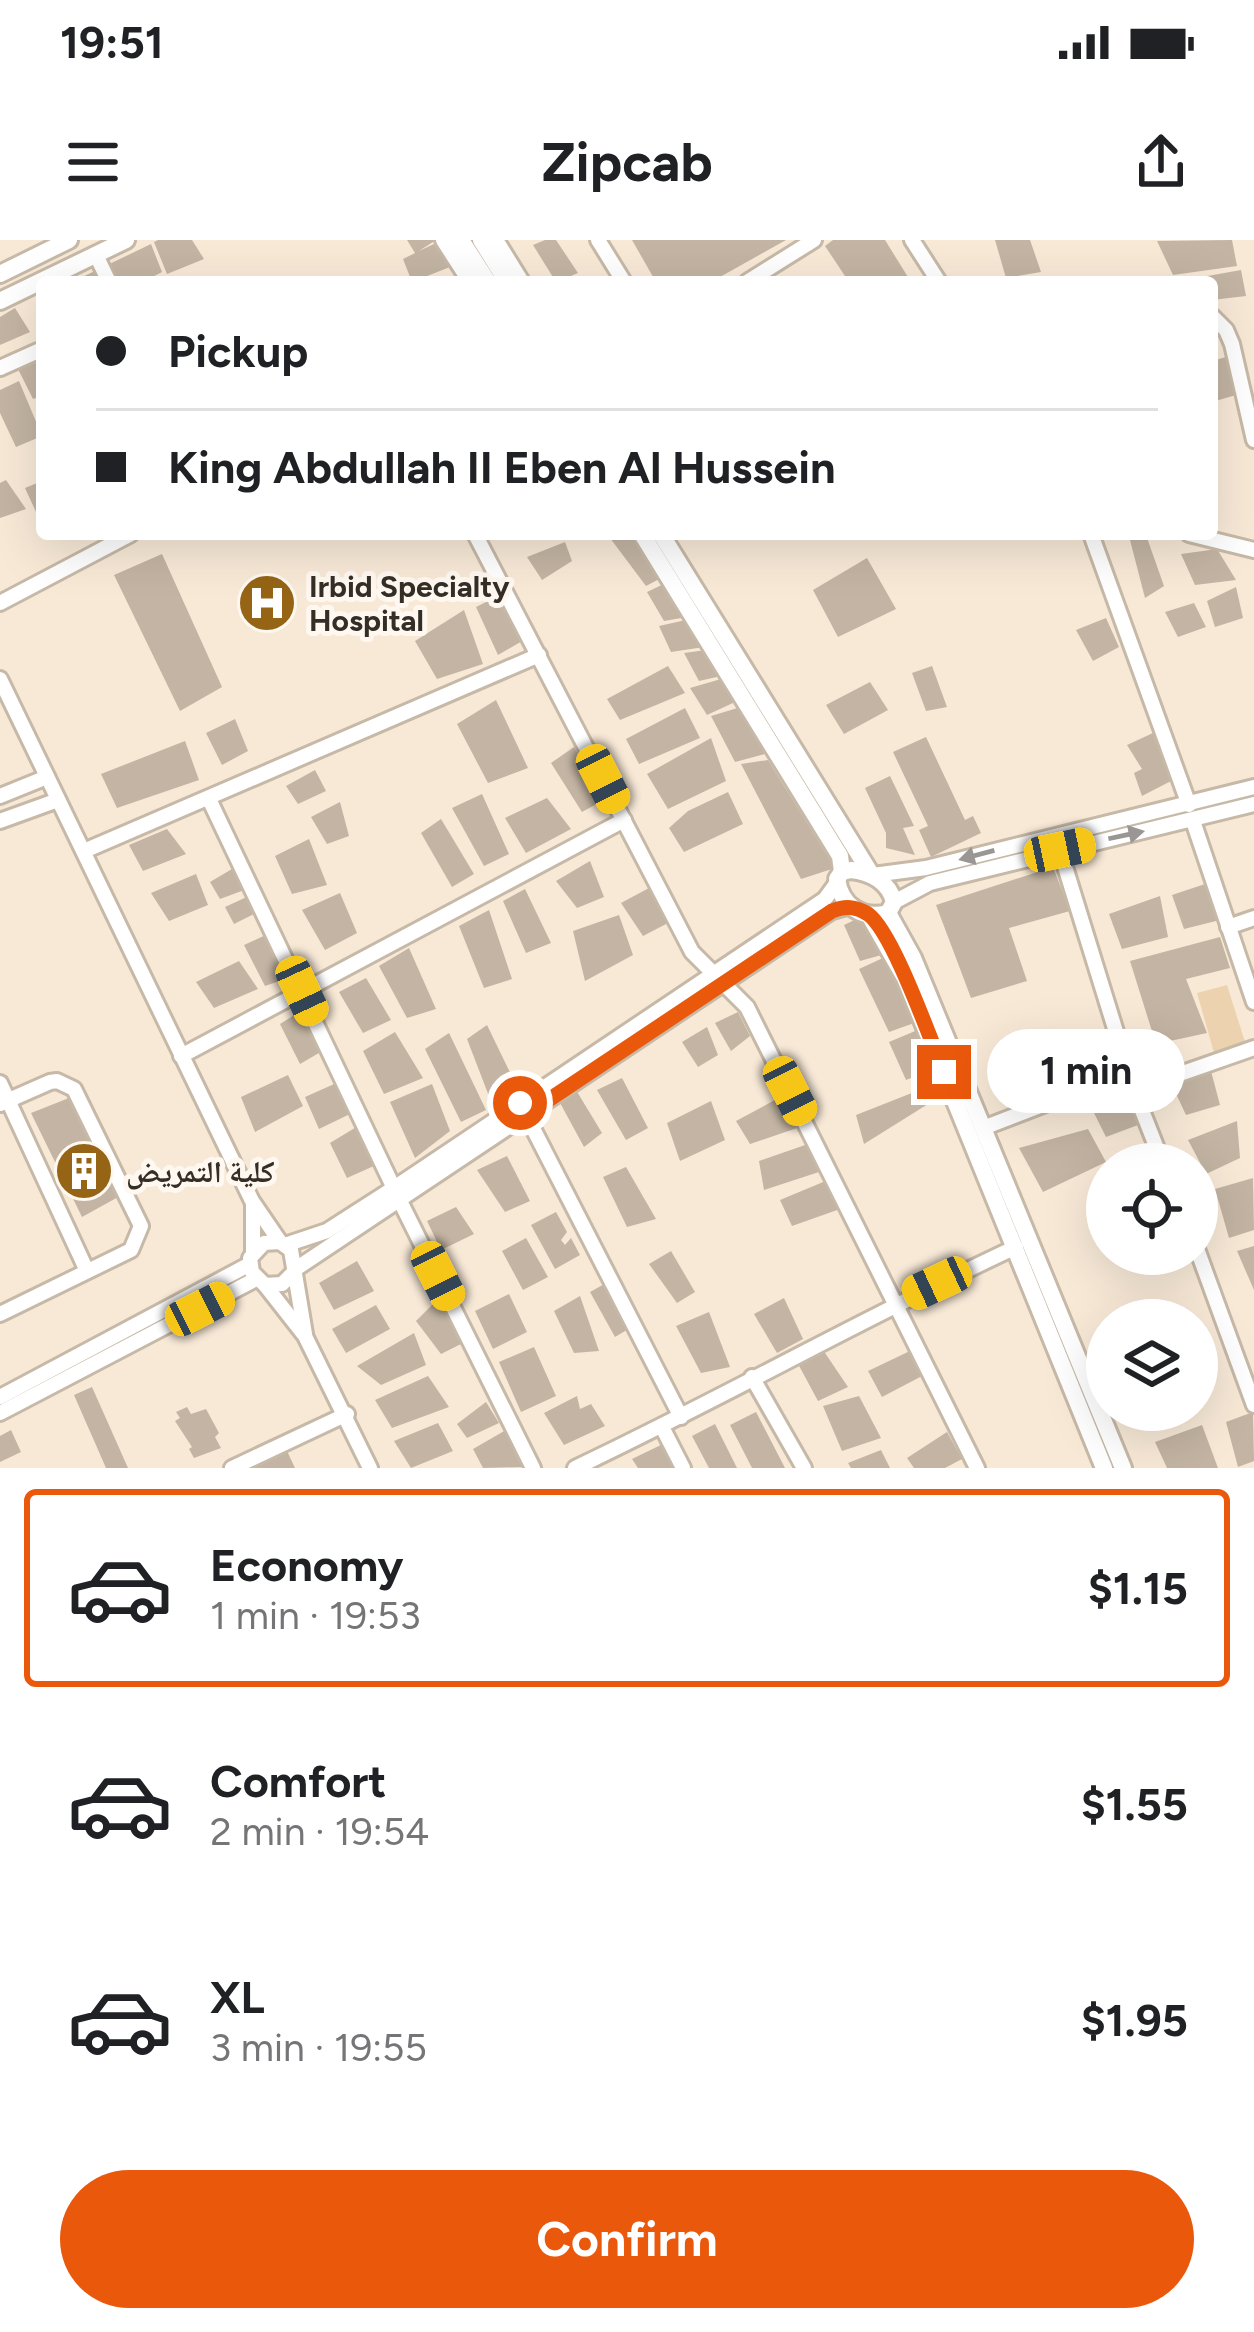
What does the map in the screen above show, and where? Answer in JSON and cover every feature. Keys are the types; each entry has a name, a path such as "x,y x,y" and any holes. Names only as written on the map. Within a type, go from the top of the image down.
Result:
{"main road":[{"path":"0,274 69,240"},
{"path":"52,276 125,240"},
{"path":"444,240 467,276"},
{"path":"461,240 484,276"},
{"path":"481,240 503,276"},
{"path":"496,240 517,276"},
{"path":"0,301 36,284"},
{"path":"646,540 840,856 839,878 850,906 869,915 905,978 1104,1468"},
{"path":"666,540 872,875 890,890 891,908 1123,1468"},
{"path":"839,878 872,875"},
{"path":"869,915 891,908"}],"street":[{"path":"598,240 620,276"},
{"path":"757,276 814,240"},
{"path":"912,240 935,276"},
{"path":"96,255 107,276"},
{"path":"1218,322 1232,344 1254,440"},
{"path":"0,368 36,352"},
{"path":"0,603 120,540"},
{"path":"478,540 692,952 747,1007 977,1468"},
{"path":"1093,540 1189,805"},
{"path":"1213,540 1254,550"},
{"path":"84,851 538,655"},
{"path":"0,679 252,1201 294,1256 305,1336"},
{"path":"0,796 47,777"},
{"path":"891,908 921,886 1254,788"},
{"path":"209,799 533,1468"},
{"path":"0,821 58,800"},
{"path":"872,875 1193,821 1254,804"},
{"path":"181,1056 624,820"},
{"path":"1193,821 1254,1003"},
{"path":"1057,843 1155,1143"},
{"path":"256,1270 282,1284 397,1194 716,978 825,898 839,878"},
{"path":"716,978 832,911 850,906"},
{"path":"1228,927 1254,918"},
{"path":"1134,1090 1254,1048"},
{"path":"983,1128 1129,1072"},
{"path":"0,1314 131,1250 141,1233 140,1219 74,1089 50,1082 4,1102"},
{"path":"0,1083 4,1102 87,1271"},
{"path":"523,1109 681,1417"},
{"path":"0,1413 256,1270 264,1243 282,1244 327,1231 397,1194"},
{"path":"252,1201 256,1270 305,1336 370,1468"},
{"path":"574,1468 1016,1246"},
{"path":"0,1396 256,1270"},
{"path":"1206,1275 1254,1405"},
{"path":"752,1376 804,1468"},
{"path":"232,1468 347,1414"},
{"path":"662,1427 683,1468"}],"shaded area":[{"path":"1227,985 1246,1045 1215,1056 1197,993"}],"building":[{"path":"192,240 204,259 167,274 154,242"},
{"path":"407,240 436,240 419,251 434,244 450,267 427,276 410,276 403,259 415,253"},
{"path":"556,240 578,273 552,276 533,245"},
{"path":"632,240 786,240 722,276 653,276"},
{"path":"833,240 885,240 907,276 845,276 825,246"},
{"path":"995,240 1030,240 1041,272 1005,276"},
{"path":"1232,240 1237,266 1173,275 1157,241"},
{"path":"151,244 162,272 154,276 84,276"},
{"path":"1241,270 1246,296 1218,299 1218,276 1208,276"},
{"path":"15,308 30,332 0,345 0,317"},
{"path":"1226,357 1236,395 1218,400 1218,359"},
{"path":"36,362 36,398 33,399 18,369"},
{"path":"19,381 36,422 36,439 16,447 0,413 0,390"},
{"path":"6,480 26,509 0,518 0,483"},
{"path":"36,483 36,512 25,488"},
{"path":"612,540 636,540 661,578 646,586"},
{"path":"1130,540 1148,540 1164,586 1145,598"},
{"path":"565,542 572,561 542,580 527,557"},
{"path":"1217,549 1236,580 1195,585 1181,554"},
{"path":"162,554 222,687 180,711 114,575"},
{"path":"867,558 896,609 838,637 813,590"},
{"path":"666,583 687,617 664,621 647,592"},
{"path":"1236,587 1243,618 1215,627 1207,601"},
{"path":"500,595 524,640 498,655 476,607"},
{"path":"1194,603 1206,627 1178,637 1165,612"},
{"path":"464,610 483,664 437,679 415,641"},
{"path":"1106,618 1119,647 1093,661 1076,630"},
{"path":"686,620 704,647 671,652 659,626"},
{"path":"706,650 721,676 699,681 684,653"},
{"path":"668,666 685,693 620,720 607,699"},
{"path":"932,666 947,707 926,711 912,673"},
{"path":"721,679 735,702 707,715 690,688"},
{"path":"870,682 888,710 844,734 826,705"},
{"path":"496,700 528,768 488,783 457,724"},
{"path":"741,707 765,754 735,762 711,716"},
{"path":"685,708 700,738 639,764 626,739"},
{"path":"235,719 248,751 222,765 206,733"},
{"path":"1153,733 1171,781 1142,796 1134,773 1142,769 1127,745"},
{"path":"926,737 965,820 973,816 981,833 931,857 919,830 928,826 893,752"},
{"path":"711,738 726,781 668,809 647,774"},
{"path":"185,741 199,780 117,808 101,774"},
{"path":"574,747 604,800 582,812 551,763"},
{"path":"768,760 835,868 801,879 741,764"},
{"path":"315,770 326,791 298,804 286,786"},
{"path":"890,776 914,826 903,828 915,855 886,848 886,833 865,788"},
{"path":"728,792 743,824 684,852 669,828 688,811"},
{"path":"482,794 509,854 484,866 452,808"},
{"path":"547,798 571,829 526,853 505,818"},
{"path":"340,802 349,836 327,844 311,817"},
{"path":"441,819 474,874 452,887 421,833"},
{"path":"167,829 186,854 143,871 129,845"},
{"path":"309,839 327,885 292,894 275,856"},
{"path":"590,861 604,897 577,908 556,881"},
{"path":"1053,867 1070,911 1009,928 1027,981 971,998 936,905"},
{"path":"232,869 247,889 220,899 210,882"},
{"path":"196,874 208,905 169,921 151,893"},
{"path":"1208,883 1220,920 1184,929 1172,895"},
{"path":"649,888 668,923 643,936 621,903"},
{"path":"525,889 551,943 526,953 503,901"},
{"path":"340,893 357,933 325,950 302,910"},
{"path":"249,896 258,912 234,924 225,907"},
{"path":"1160,896 1168,937 1122,949 1109,914"},
{"path":"489,910 512,979 484,988 459,926"},
{"path":"619,915 633,955 585,981 573,931"},
{"path":"861,917 885,954 860,961 844,925"},
{"path":"270,933 288,978 265,986 244,945"},
{"path":"1220,937 1230,968 1186,979 1207,1033 1156,1044 1130,961"},
{"path":"409,948 436,1009 407,1018 379,966"},
{"path":"885,957 917,1022 889,1032 859,969"},
{"path":"239,961 258,989 214,1008 196,982"},
{"path":"366,978 391,1020 363,1033 339,992"},
{"path":"304,1009 324,1050 300,1064 280,1024"},
{"path":"738,1012 750,1036 731,1051 715,1023"},
{"path":"487,1025 519,1091 492,1104 467,1039"},
{"path":"707,1027 718,1055 698,1067 682,1042"},
{"path":"920,1029 936,1068 906,1080 889,1042"},
{"path":"395,1032 423,1078 384,1094 363,1051"},
{"path":"449,1033 486,1110 461,1122 425,1049"},
{"path":"1211,1071 1220,1105 1186,1115 1170,1081"},
{"path":"288,1075 303,1106 255,1132 241,1097"},
{"path":"622,1078 648,1128 626,1140 597,1090"},
{"path":"341,1081 352,1113 319,1129 305,1097"},
{"path":"432,1084 450,1131 415,1158 390,1102"},
{"path":"922,1089 928,1104 864,1144 856,1115"},
{"path":"576,1090 602,1133 584,1147 559,1101"},
{"path":"1125,1090 1138,1125 1106,1137 1090,1105"},
{"path":"786,1094 803,1126 750,1144 736,1121"},
{"name":"كلية التمريض","path":"74,1096 120,1196 82,1217 31,1113"},
{"path":"711,1101 725,1140 680,1161 667,1123"},
{"path":"1237,1121 1240,1158 1218,1168 1218,1143 1188,1140"},
{"path":"358,1126 376,1165 347,1178 330,1143"},
{"path":"1088,1129 1096,1143 1086,1143 1086,1172 1043,1192 1019,1148"},
{"path":"808,1144 822,1171 764,1190 759,1161"},
{"path":"507,1156 530,1201 505,1212 477,1170"},
{"path":"626,1167 656,1219 627,1227 603,1177"},
{"path":"1253,1178 1254,1230 1229,1238 1218,1188"},
{"path":"828,1180 840,1209 792,1226 780,1200"},
{"path":"456,1207 474,1234 441,1250 427,1221"},
{"path":"556,1212 567,1232 561,1240 565,1245 571,1238 580,1255 555,1269 531,1225"},
{"path":"526,1238 548,1277 523,1290 502,1251"},
{"path":"1254,1246 1254,1290 1237,1251"},
{"path":"671,1251 695,1292 677,1303 649,1264"},
{"path":"357,1261 374,1291 334,1310 319,1283"},
{"path":"608,1282 630,1328 615,1337 590,1292"},
{"path":"509,1294 527,1332 493,1349 475,1311"},
{"path":"441,1296 465,1342 441,1354 416,1321"},
{"path":"580,1296 599,1351 574,1353 554,1311"},
{"path":"784,1298 803,1339 777,1353 754,1314"},
{"path":"376,1305 390,1329 346,1353 332,1329"},
{"path":"709,1312 730,1367 701,1373 676,1326"},
{"path":"414,1333 426,1365 381,1385 357,1366"},
{"path":"534,1347 556,1396 521,1412 499,1362"},
{"path":"823,1350 848,1387 818,1401 797,1362"},
{"path":"912,1350 922,1376 882,1397 868,1371"},
{"path":"428,1376 449,1407 392,1428 375,1400"},
{"path":"92,1387 128,1468 106,1468 74,1395"},
{"path":"577,1396 580,1409 591,1404 605,1426 564,1445 544,1413"},
{"path":"859,1396 881,1438 842,1451 823,1406"},
{"path":"486,1402 499,1423 467,1438 457,1424"},
{"path":"187,1407 191,1414 206,1409 221,1448 194,1458 175,1421 180,1418 176,1412"},
{"path":"756,1412 785,1468 752,1468 730,1425"},
{"path":"1253,1412 1254,1461 1238,1467 1226,1422"},
{"path":"438,1423 453,1451 411,1468 394,1441"},
{"path":"715,1424 737,1468 709,1468 692,1436"},
{"path":"11,1430 21,1452 0,1462 0,1436"},
{"path":"506,1430 525,1467 483,1468 473,1449"},
{"path":"1185,1431 1204,1431 1218,1468 1167,1468 1155,1442"},
{"path":"947,1432 962,1459 945,1468 914,1468 907,1458"},
{"path":"665,1443 675,1468 638,1468 632,1459"},
{"path":"881,1450 890,1468 851,1468 848,1463"},
{"path":"287,1451 295,1468 248,1468"}],"place":[{"name":"Irbid Specialty Hospital","path":"267,603"},
{"name":"كلية التمريض","path":"84,1171"}],"route":[{"path":"520,1103 526,1115 832,911 850,906 869,915 889,945 944,1072"}]}
